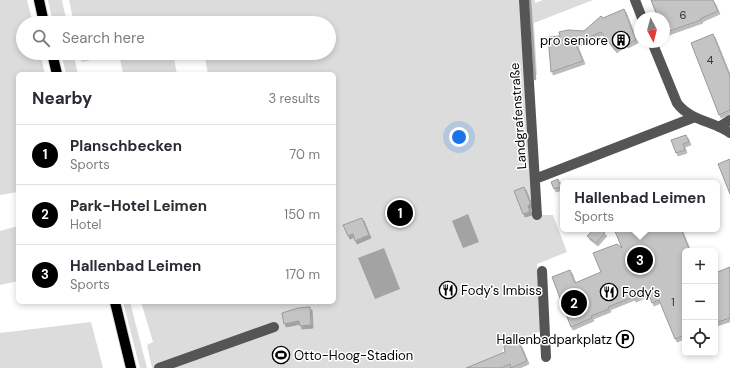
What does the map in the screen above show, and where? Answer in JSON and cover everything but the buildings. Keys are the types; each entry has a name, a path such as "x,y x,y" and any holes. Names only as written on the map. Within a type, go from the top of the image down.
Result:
{"main road":[{"path":"39,0 42,16"},
{"path":"54,60 57,72"},
{"path":"115,304 131,368"}],"street":[{"name":"Landgrafenstraße","path":"524,0 535,179 695,117"},
{"path":"635,0 640,12"},
{"path":"654,48 677,103 686,113 730,133"},
{"path":"719,127 730,120"},
{"path":"535,179 537,215"},
{"path":"542,271 546,358"},
{"path":"159,368 274,327"}],"shaded area":[{"path":"0,0 27,0 31,16 16,16 16,60 42,60 45,72 16,72 16,192 0,195"},
{"path":"48,0 62,0 65,16 51,16"},
{"path":"69,0 535,0 535,3 543,0 593,0 534,23 537,75 524,74 535,215 553,215 567,252 537,264 541,331 504,346 502,353 465,368 152,368 147,345 153,342 142,304 336,304 336,72 208,72 205,60 336,60 336,16 72,16"},
{"path":"63,60 75,60 78,72 66,72"},
{"path":"120,60 174,60 177,72 123,72"},
{"path":"468,214 479,242 463,248 452,221"},
{"path":"16,227 16,281 0,285 0,231"},
{"path":"384,248 400,289 375,299 358,258"},
{"path":"124,304 131,304 147,368 140,368"},
{"path":"91,322 103,368 0,368 0,333"}],"waterway":[{"path":"530,0 535,79"}],"place":[{"name":"pro seniore","path":"621,40"},
{"name":"Planschbecken","path":"400,213"},
{"name":"Hallenbad Leimen","path":"640,260"},
{"name":"Fody's Imbiss","path":"448,290"},
{"name":"Fody's","path":"609,292"},
{"name":"Park-Hotel Leimen","path":"574,303"},
{"name":"Hallenbadparkplatz","path":"625,339"},
{"name":"Otto-Hoog-Stadion","path":"281,355"}]}
